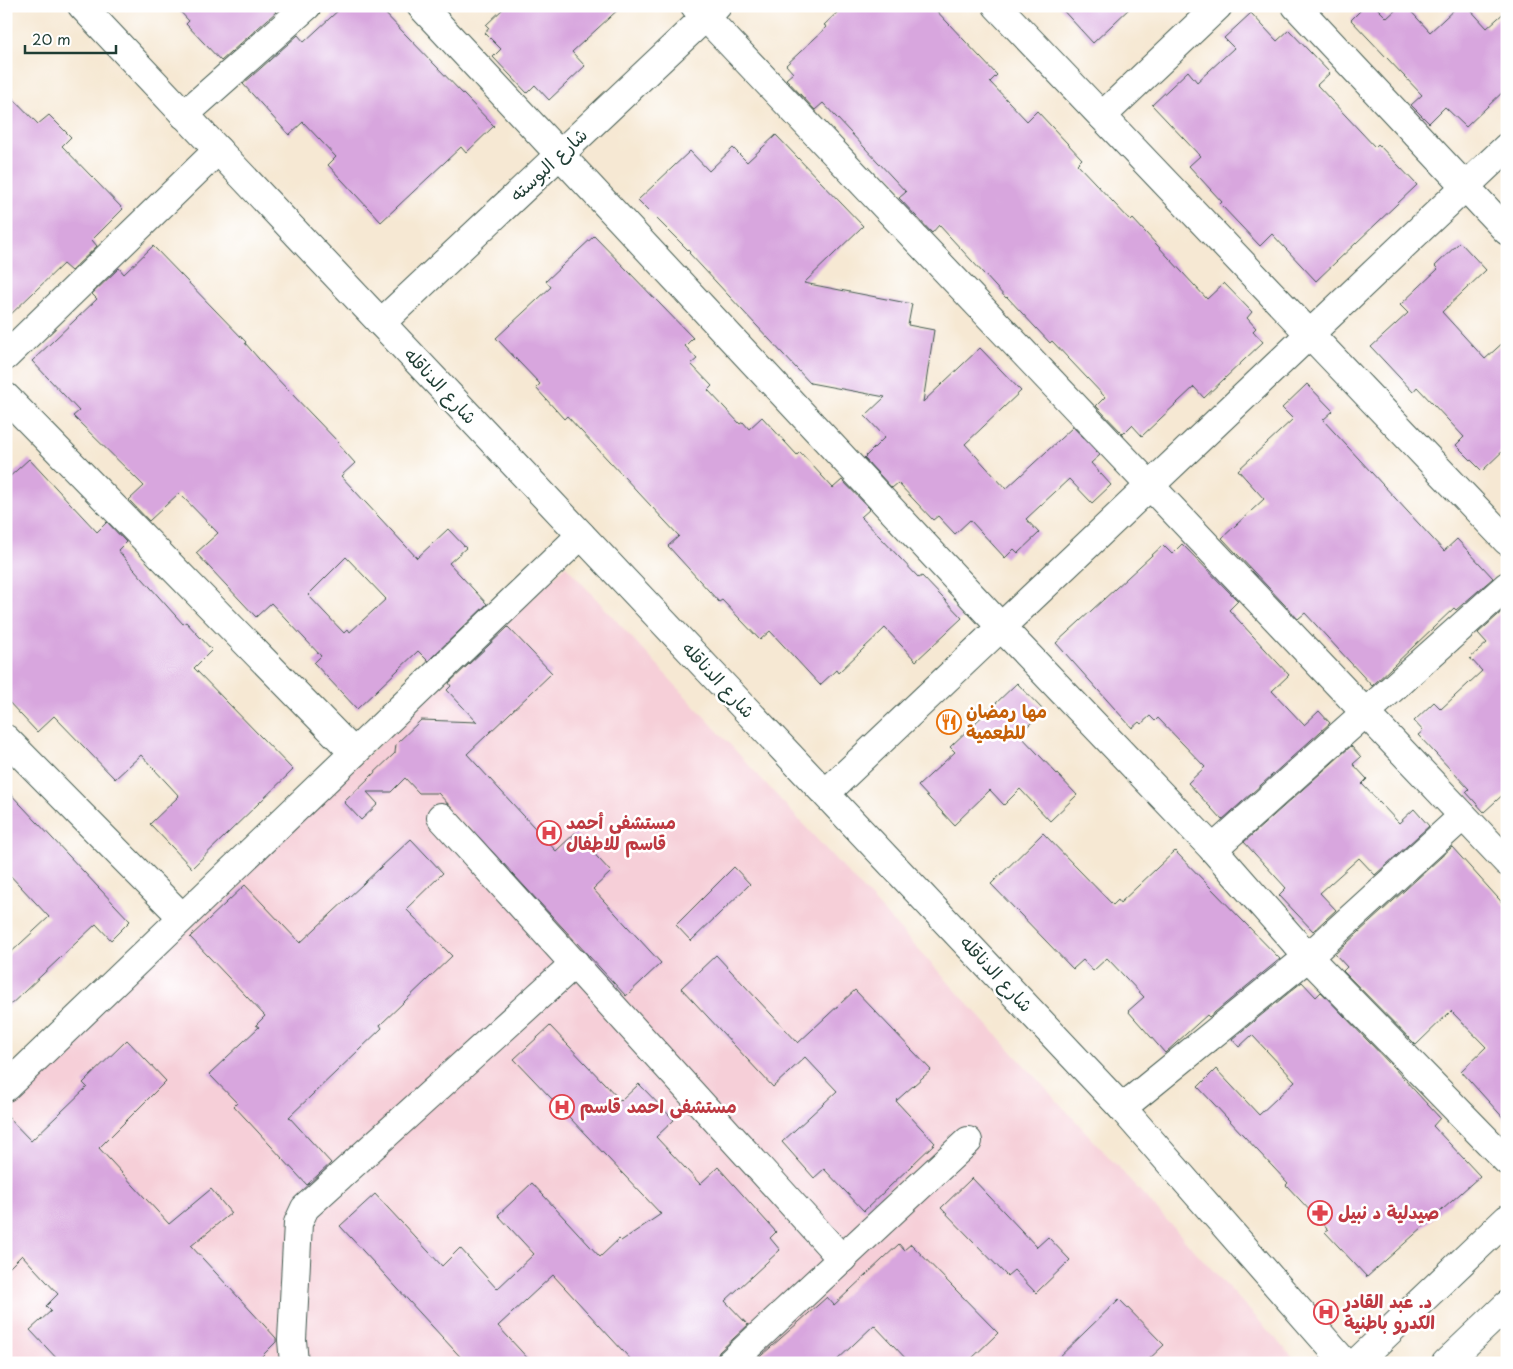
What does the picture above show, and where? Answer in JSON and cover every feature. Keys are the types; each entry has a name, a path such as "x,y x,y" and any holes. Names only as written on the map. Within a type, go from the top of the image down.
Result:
{"main road":[{"name":"شارع الدناقله","path":"82,6 1122,1108 1344,1363"},
{"path":"184,115 307,6"},
{"path":"421,6 1001,627 1213,849 1308,957 1507,1161"},
{"path":"997,6 1507,541"},
{"path":"1102,116 1218,6"},
{"path":"1296,6 1507,231"},
{"path":"706,10 1150,486 1507,862"},
{"name":"شارع البوسته","path":"380,323 560,154 706,10"},
{"path":"826,793 1507,147"},
{"path":"6,356 218,150"},
{"path":"6,397 354,753"},
{"path":"6,1087 581,535"},
{"path":"1213,849 1507,586"},
{"path":"6,739 182,917"},
{"path":"1122,1108 1308,957 1463,816"},
{"path":"441,817 842,1259"},
{"path":"294,1363 292,1340 298,1223 305,1208 575,963"},
{"path":"730,1363 968,1141"},
{"path":"1356,1363 1507,1220"},
{"path":"1446,1363 1507,1305"}],"shaded area":[{"name":"مستشفى أحمد قاسم للاطفال","path":"566,566 1298,1363 6,1363 6,1100"}],"building":[{"path":"175,6 271,6 276,12 221,61 186,24 189,21"},
{"path":"343,6 378,6 494,126 466,153 461,147 381,222 328,165 336,157 303,122 289,135 243,84 298,35 304,42"},
{"path":"506,6 622,6 572,52 585,66 549,100 535,85 527,93 493,57 501,49 485,33 489,28 486,25"},
{"path":"844,6 932,6 997,75 990,82 1027,121 1037,111 1082,159 1077,164 1131,221 1133,219 1207,299 1224,283 1252,312 1247,318 1256,328 1253,331 1263,342 1204,398 1194,387 1142,436 1132,425 1123,434 1096,406 1105,397 1052,341 1050,343 1006,298 939,225 932,233 899,198 906,192 823,103 815,110 786,79 793,73 786,65 827,27 824,25"},
{"path":"1059,6 1132,6 1093,43"},
{"path":"1365,6 1375,6 1387,18 1400,6 1406,6 1430,32 1458,6 1467,6 1487,28 1507,10 1507,88 1466,127 1445,107 1429,123 1411,105 1422,95 1351,20"},
{"path":"1251,13 1277,41 1289,30 1330,73 1317,85 1375,147 1378,144 1417,185 1316,281 1272,234 1260,246 1220,204 1222,202 1189,166 1200,156 1152,105 1188,71 1197,82 1234,48 1224,38"},
{"path":"6,91 38,124 49,115 71,137 62,146 123,209 92,240 97,246 71,271 63,264 6,319"},
{"path":"776,135 863,226 804,283 912,304 908,325 934,330 923,402 980,348 1021,391 965,444 1006,489 1073,427 1100,455 1091,463 1111,485 1092,503 1069,479 1026,519 1039,533 1018,553 1014,549 1005,558 970,520 955,534 938,516 933,520 898,483 892,488 864,458 885,437 865,416 885,397 810,383 690,252 638,200 690,151 709,171 733,148 747,162"},
{"path":"594,236 693,338 685,346 697,359 691,364 712,386 708,390 740,424 743,422 749,429 762,417 797,455 800,452 833,488 842,480 870,509 861,517 919,578 922,576 962,618 916,661 885,628 838,673 836,670 820,685 770,631 760,640 722,600 719,602 668,546 679,536 567,416 564,419 536,388 540,384 496,338 551,287 546,281"},
{"path":"1460,242 1486,270 1442,312 1485,359 1507,339 1507,447 1482,471 1456,445 1464,437 1417,387 1413,392 1371,347 1408,313 1400,305 1438,269 1435,266"},
{"path":"153,246 246,342 265,366 339,443 355,463 341,476 417,558 448,529 466,548 449,563 487,604 428,661 418,651 357,709 314,663 321,656 271,603 256,617 196,553 218,533 179,493 149,521 129,500 144,486 73,416 79,411 32,361 97,299 92,294 119,268 124,274","holes":["346,557 386,599 350,632 348,629 344,633 308,595"]},
{"path":"1307,384 1333,411 1323,420 1444,551 1457,539 1493,578 1456,610 1454,608 1372,686 1305,613 1298,619 1222,538 1264,499 1238,470 1293,419 1282,408"},
{"path":"29,459 97,532 107,522 126,542 118,550 183,624 186,622 212,650 194,668 293,770 192,868 150,824 179,796 141,755 115,779 54,716 37,732 6,699 6,480"},
{"path":"1182,544 1238,601 1229,610 1289,675 1272,691 1304,725 1319,711 1330,723 1222,820 1188,783 1205,767 1158,718 1155,721 1150,716 1141,724 1139,722 1132,728 1056,643 1163,545 1172,554"},
{"path":"1507,607 1507,791 1484,812 1466,792 1469,789 1418,735 1423,731 1414,721 1434,702 1441,709 1482,671 1470,658 1487,643 1478,633"},
{"path":"508,627 552,673 467,754 556,851 575,833 611,872 593,889 661,963 626,996 438,793 419,793 405,778 391,792 367,792 378,804 361,820 344,802 395,753 396,744 421,720 477,722 447,690 451,686 449,683"},
{"path":"1017,683 1044,711 1019,734 1077,795 1050,821 1020,789 1004,805 990,790 954,825 918,786 955,752 950,747"},
{"path":"1351,746 1361,757 1353,764 1367,779 1362,784 1399,823 1414,809 1429,826 1375,875 1359,858 1320,893 1336,910 1313,931 1279,895 1286,888 1244,842"},
{"path":"6,789 130,921 111,940 96,924 6,1009 6,957 49,917 6,871"},
{"path":"1043,833 1113,905 1118,900 1120,903 1175,851 1280,959 1209,1017 1207,1015 1165,1053 1128,1011 1144,997 1107,958 1093,971 1083,960 1073,969 991,884"},
{"path":"411,839 443,873 406,909 452,956 380,1025 382,1028 289,1117 331,1163 307,1185 234,1106 237,1103 209,1074 259,1027 256,1025 265,1016 190,937 245,885 300,943"},
{"path":"1452,847 1507,908 1507,1122 1461,1071 1486,1047 1451,1011 1416,1045 1343,971 1347,967 1335,954"},
{"path":"734,867 750,884 691,941 676,925"},
{"path":"716,955 798,1043 855,990 931,1070 896,1101 935,1143 864,1211 824,1169 814,1178 782,1142 837,1091 805,1057 773,1087 681,988"},
{"path":"1302,982 1316,997 1321,992 1440,1118 1433,1126 1480,1176 1367,1277 1325,1232 1328,1230 1286,1185 1288,1183 1198,1087 1216,1069 1259,1115 1295,1081 1252,1035 1239,1047 1232,1039"},
{"path":"550,1026 621,1101 639,1084 674,1120 656,1137 700,1184 718,1167 776,1232 770,1238 780,1250 725,1301 748,1325 719,1352 715,1363 634,1363 553,1275 498,1326 532,1363 466,1363 340,1226 375,1194 442,1266 460,1248 497,1289 534,1254 498,1215 532,1183 600,1257 619,1239 621,1241 661,1214 514,1059"},
{"path":"127,1040 166,1081 99,1148 169,1224 211,1189 231,1213 191,1246 276,1338 276,1342 255,1363 61,1363 30,1330 51,1311 46,1306 58,1294 22,1255 6,1271 6,1115 31,1141 87,1087 83,1083"},
{"path":"972,1178 1037,1247 1048,1237 1070,1260 1036,1293 1014,1270 1007,1276 941,1208"},
{"path":"899,1244 904,1250 911,1244 998,1333 967,1363 910,1363 874,1325 834,1363 753,1363 827,1297 834,1305"},
{"path":"1119,1299 1164,1345 1145,1363 1053,1363"}],"place":[{"name":"مها رمضان للطعمية","path":"949,722"},
{"name":"مستشفى أحمد قاسم للاطفال","path":"549,833"},
{"name":"مستشفى احمد قاسم","path":"562,1107"},
{"name":"صيدلية د نبيل","path":"1320,1213"},
{"name":"د. عبد القادر الكدرو باطنية","path":"1326,1312"}]}
